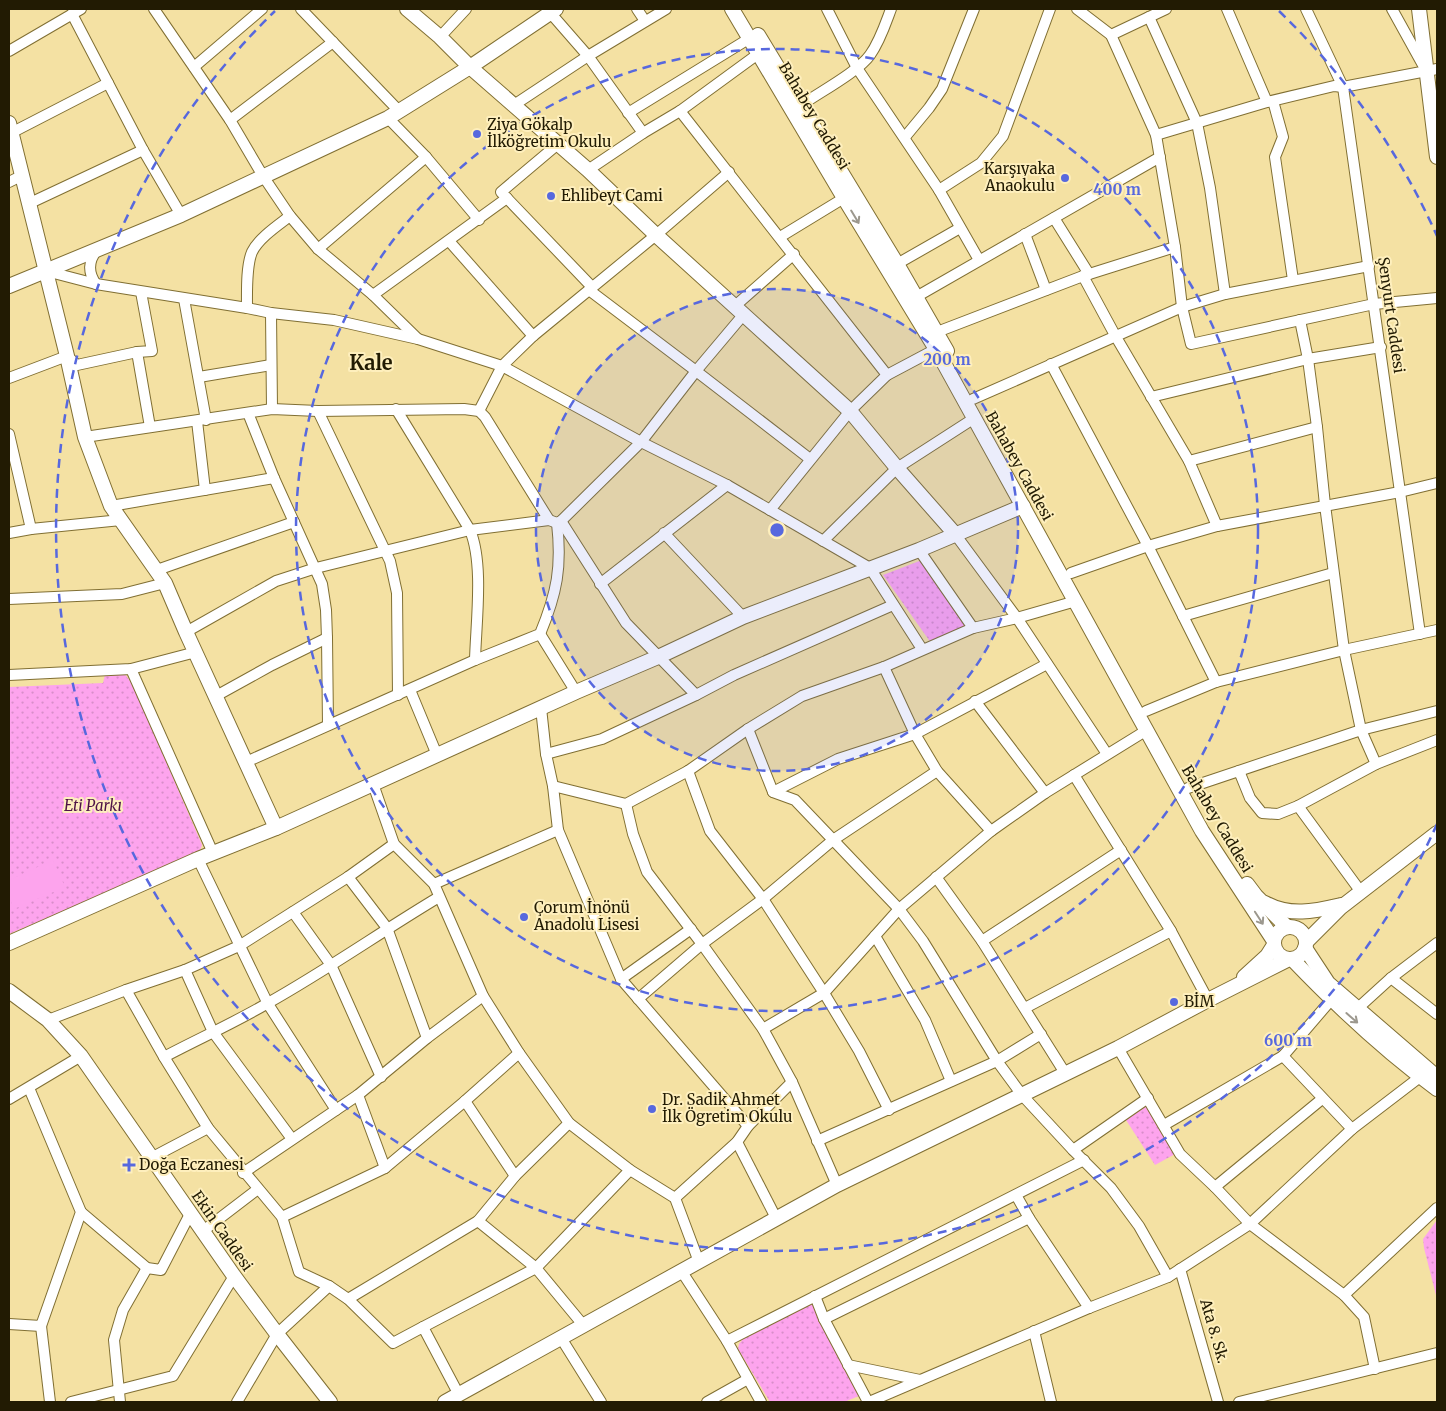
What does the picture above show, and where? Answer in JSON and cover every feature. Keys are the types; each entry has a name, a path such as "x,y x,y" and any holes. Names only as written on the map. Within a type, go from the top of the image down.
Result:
{"street":[{"path":"9,51 81,9"},
{"path":"154,9 230,120 263,176 290,216 318,249 373,295 418,339"},
{"path":"194,67 262,9"},
{"path":"301,9 333,42 479,220"},
{"path":"408,9 440,36 470,67 588,170 656,235 850,410 897,468 955,534 1017,618 1107,754"},
{"path":"440,36 466,9"},
{"path":"637,9 645,21"},
{"path":"514,105 588,56 666,9"},
{"name":"Bahabey Caddesi","path":"732,9 936,349 1202,831 1274,943"},
{"name":"Bahabey Caddesi","path":"742,9 937,332 1188,788 1236,869 1256,896 1290,928"},
{"path":"827,9 856,68 905,137 939,190 979,260"},
{"path":"800,106 869,57 880,38 892,9"},
{"path":"905,137 929,108 942,88 974,9"},
{"path":"939,190 981,163 1004,136 1050,9"},
{"path":"1078,9 1111,35 1156,135 1175,247 1182,308 1191,344 1374,304 1437,298"},
{"path":"1111,35 1166,9"},
{"path":"1227,9 1284,137 1275,157 1293,280"},
{"name":"Şenyurt Caddesi","path":"1306,9 1343,87 1420,634"},
{"path":"1392,9 1432,71"},
{"path":"1419,9 1432,71 1437,157"},
{"path":"9,286 181,215 394,115 470,67 551,10 588,56 643,133"},
{"path":"72,14 143,150 181,215"},
{"path":"1149,17 1197,123 1210,188 1225,294"},
{"path":"628,113 750,38"},
{"path":"230,120 333,42"},
{"path":"588,170 680,111 758,54"},
{"path":"1156,135 1270,102 1334,86 1343,87 1432,71"},
{"path":"108,83 10,128 15,179 28,204 67,356 85,437 112,506 165,583 276,828"},
{"path":"680,111 730,172 887,375"},
{"path":"558,144 501,192 590,289 810,459"},
{"path":"28,204 143,150"},
{"path":"318,249 426,157"},
{"path":"916,297 1160,157"},
{"path":"479,411 502,366 533,336 730,172"},
{"path":"373,295 507,198"},
{"path":"780,237 844,198"},
{"path":"246,308 250,258 253,250 266,236 290,216"},
{"path":"1054,218 1086,275 1116,337 1189,461 1217,526"},
{"path":"897,264 960,228"},
{"path":"1025,234 1046,290"},
{"path":"449,241 533,336"},
{"path":"937,332 1086,275 1175,247"},
{"path":"96,284 90,274 90,268 97,250"},
{"path":"186,632 276,581 316,568 470,530 556,521 641,442 739,310 794,254"},
{"path":"973,399 1182,308 1225,294 1369,266"},
{"path":"46,271 96,284 246,308 270,314 334,320 418,339 502,366 641,442 727,485 870,568 922,649"},
{"path":"67,356 78,365 137,352 152,351 141,292"},
{"path":"184,298 199,377 205,490"},
{"path":"270,314 272,410"},
{"path":"1300,320 1308,360 1317,427 1333,573 1344,650 1361,730 1376,764"},
{"path":"1151,397 1308,360 1381,347"},
{"path":"770,510 850,410 887,375 936,349"},
{"path":"137,352 150,428"},
{"path":"9,378 67,356"},
{"path":"1051,364 1148,546 1216,682"},
{"path":"199,377 271,365"},
{"path":"85,437 272,410 464,409 479,411 485,417 626,623 696,695"},
{"path":"396,410 474,539 478,561 475,660"},
{"path":"318,411 386,550 398,593 398,695"},
{"path":"248,412 274,478 322,584 327,638 328,725"},
{"path":"823,541 897,468 973,419"},
{"path":"1189,461 1317,427"},
{"path":"9,434 31,529"},
{"path":"112,506 274,478"},
{"path":"1071,573 1148,546 1217,526 1400,492 1437,483"},
{"path":"600,584 727,485"},
{"path":"9,943 198,859 276,828 743,617 919,550 1023,506"},
{"path":"9,533 121,520"},
{"path":"246,762 475,660 540,634 557,582 560,546 556,521"},
{"path":"157,570 294,522"},
{"path":"664,534 743,617"},
{"path":"919,550 973,628"},
{"path":"1182,616 1333,573"},
{"path":"9,599 122,594 165,583"},
{"path":"552,786 626,804 688,771 748,729 802,696 884,667 973,628 1076,601"},
{"path":"546,754 602,739 734,675 893,605"},
{"path":"1146,711 1216,682 1344,650 1437,630"},
{"path":"540,634 576,692"},
{"path":"216,696 272,665 327,638"},
{"path":"9,675 131,669 196,652"},
{"path":"773,792 838,759 915,734 975,700 1047,664"},
{"path":"884,667 915,734 937,771 991,831"},
{"path":"131,669 213,853"},
{"path":"410,690 437,755"},
{"path":"975,700 1046,793"},
{"path":"541,708 558,830 621,979 748,1126"},
{"path":"1188,788 1361,730 1437,711"},
{"path":"748,729 773,792 795,800 900,909 923,941 997,1061 1022,1095 1111,1188 1139,1226 1168,1277"},
{"path":"763,1028 824,993 900,909 991,831 1046,793 1146,730"},
{"path":"1239,771 1250,798 1262,813 1278,814 1298,806 1376,764 1437,740"},
{"path":"688,771 710,831 763,899 824,993 859,1051 889,1110"},
{"path":"638,999 702,944 763,899 833,840 937,771"},
{"path":"1074,775 1171,931 1208,1000"},
{"path":"373,784 394,844 434,884 482,996 519,1053 569,1123 630,1170 675,1198 699,1262"},
{"path":"626,804 633,834 647,872 763,1028 792,1082 837,1185"},
{"path":"1298,806 1361,892"},
{"path":"434,884 558,830"},
{"path":"1237,985 1266,956 1278,932 1314,922 1342,906 1437,833"},
{"path":"48,1020 184,970 239,946 348,877 394,844"},
{"path":"982,941 1121,850"},
{"path":"198,859 268,1004 336,1110"},
{"path":"348,877 386,928 427,1038"},
{"path":"936,877 982,941 1065,1074"},
{"path":"1256,896 1267,905 1292,912 1304,913 1342,906"},
{"path":"164,1057 268,1004 332,965 386,928 440,897"},
{"path":"445,1402 837,1185 1118,1048 1237,985 1300,955 1305,944 1342,906"},
{"path":"293,912 332,965 381,1077"},
{"path":"1290,928 1302,932 1305,944 1328,983 1436,1075"},
{"path":"621,979 691,929"},
{"path":"1024,1008 1171,931"},
{"path":"875,936 925,1020 951,1082"},
{"path":"1274,943 1275,949 1280,956 1291,959 1331,1000 1437,1089"},
{"path":"1358,1008 1391,978 1437,943"},
{"path":"184,970 213,1032 292,1139"},
{"path":"1391,978 1437,1014"},
{"name":"Ekin Caddesi","path":"9,990 48,1020 81,1056 234,1276 276,1334 330,1402"},
{"path":"126,990 164,1057 208,1128 282,1217 299,1272 329,1286 348,1298 394,1343 536,1268 630,1170"},
{"path":"244,1173 358,1095 482,996"},
{"path":"1164,1125 1283,1056 1331,1000"},
{"path":"817,1142 997,1061 1041,1034"},
{"path":"1118,1048 1180,1154 1250,1224 1344,1295 1364,1317 1375,1369"},
{"path":"282,1217 385,1168 519,1053"},
{"path":"9,1099 81,1056"},
{"path":"1283,1056 1352,1129"},
{"path":"814,1296 824,1319 869,1402 1089,1308 1168,1277 1250,1224 1352,1129 1420,1076"},
{"path":"675,1198 737,1142 748,1126 792,1082"},
{"path":"29,1088 81,1212 148,1268 161,1270 190,1214"},
{"path":"358,1095 385,1168"},
{"path":"1073,1150 1148,1098"},
{"path":"1215,1187 1322,1099"},
{"path":"465,1101 515,1176"},
{"path":"348,1298 478,1221 515,1176 569,1123"},
{"path":"151,1158 208,1128"},
{"path":"737,1142 776,1218"},
{"path":"727,1341 1084,1160"},
{"path":"203,1231 258,1188"},
{"path":"1016,1195 1029,1218 1089,1308"},
{"path":"1344,1295 1437,1208"},
{"path":"50,1402 41,1326 81,1212"},
{"path":"824,1319 1029,1218"},
{"path":"478,1221 536,1268 584,1326"},
{"path":"120,1402 114,1340 123,1310 148,1268"},
{"name":"Ata 8. Sk.","path":"1180,1269 1218,1402"},
{"path":"682,1272 727,1341 761,1402"},
{"path":"71,1402 173,1376 234,1276"},
{"path":"238,1402 276,1334 329,1286"},
{"path":"9,1324 41,1326"},
{"path":"423,1327 459,1395"},
{"path":"1034,1331 1051,1402"},
{"path":"561,1338 596,1401"},
{"path":"1239,1402 1437,1353"},
{"path":"848,1365 920,1380"},
{"path":"707,1402 748,1379"}],"green space":[{"path":"922,560 968,627 931,643 883,575"},
{"name":"Eti Parkı","path":"124,673 133,685 202,845 199,853 9,934 9,687 103,683 105,675"},
{"path":"53,860 65,887 14,909 9,897 9,880"},
{"path":"1148,1105 1177,1153 1155,1165 1126,1120"},
{"path":"1437,1220 1437,1299 1423,1239"},
{"path":"812,1304 859,1396 844,1402 770,1402 738,1349 739,1344 743,1339"}],"place":[{"name":"Ziya Gökalp İlköğretim Okulu","path":"477,134"},
{"name":"Karşıyaka Anaokulu","path":"1065,178"},
{"name":"Ehlibeyt Cami","path":"551,196"},
{"name":"Çorum İnönü Anadolu Lisesi","path":"524,917"},
{"name":"BİM","path":"1174,1002"},
{"name":"Dr. Sadik Ahmet İlk Ögretim Okulu","path":"652,1109"},
{"name":"Doğa Eczanesi","path":"129,1165"}],"district":[{"name":"Kale","path":"371,363"}]}
